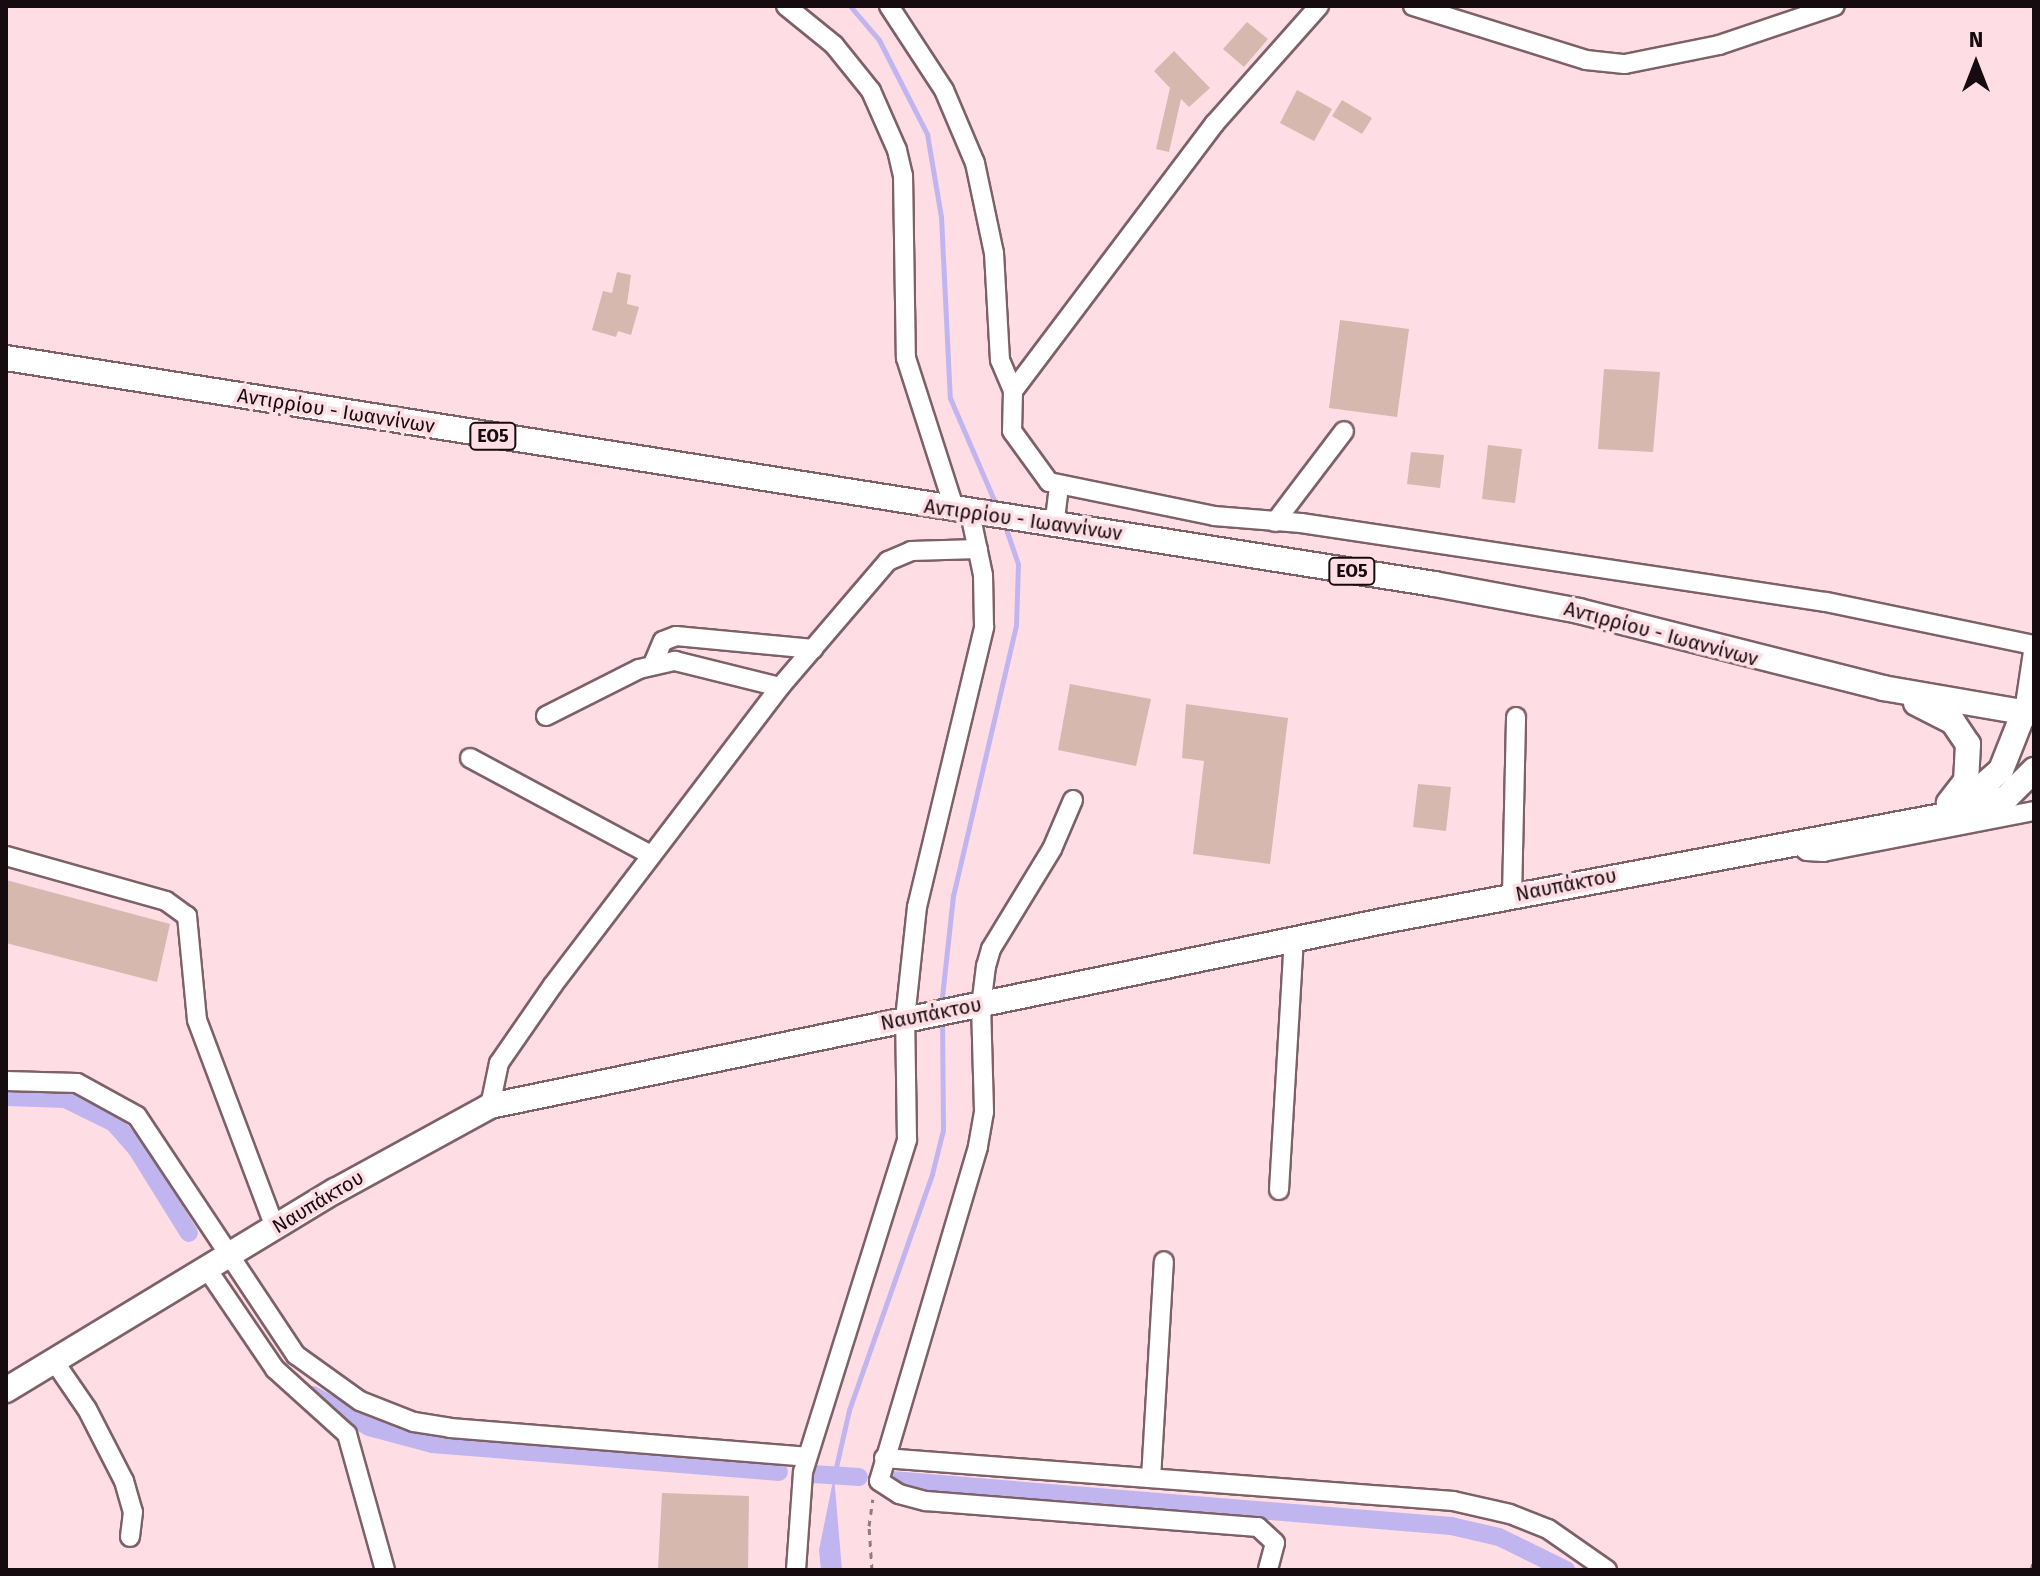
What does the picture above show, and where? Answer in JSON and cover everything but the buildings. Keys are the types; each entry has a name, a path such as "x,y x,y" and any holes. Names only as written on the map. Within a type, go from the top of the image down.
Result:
{"main road":[{"name":"Αντιρρίου - Ιωαννίνων","path":"6,358 1537,603 1883,688 2029,713"},
{"path":"1883,688 1935,711 1962,732 1969,768 1949,803"},
{"name":"Ναυπάκτου","path":"1924,815 1978,790 2001,770 2029,713"},
{"name":"Ναυπάκτου","path":"6,1390 275,1227 490,1106 911,1017 1512,896 1994,804 2017,790 2034,770"}],"street":[{"path":"786,6 834,45 871,91 897,150 903,175 906,358 968,513 978,549 984,627 917,907 910,1119 903,1163 807,1457 797,1509 796,1570"},
{"path":"889,6 944,90 975,163 994,253 1000,360 1013,391 1012,431 1041,473 1059,488 1275,522 1678,577 2034,645 2029,713"},
{"path":"1013,391 1215,123 1319,6"},
{"path":"1413,6 1586,60 1625,64 1719,45 1835,6"},
{"path":"1275,522 1344,431"},
{"path":"1046,526 1059,488"},
{"path":"490,1106 499,1063 651,855 780,687 894,555 978,549"},
{"path":"653,664 663,641 676,636 813,649"},
{"path":"546,716 653,664 702,664 780,687"},
{"path":"1512,896 1516,717"},
{"path":"470,758 651,855"},
{"path":"1073,800 1052,849 991,949 969,1006 984,1112 978,1147 879,1481 899,1494 926,1501 1258,1527 1275,1543 1268,1570"},
{"path":"1794,841 1807,851 1823,852 2034,811"},
{"path":"6,856 166,901 187,916 197,1020 275,1227"},
{"path":"1279,1190 1294,941"},
{"path":"6,1081 77,1083 123,1104 149,1129 275,1327 308,1368 352,1398 414,1422 807,1457"},
{"path":"1151,1478 1164,1261"},
{"path":"207,1269 275,1369 347,1434 385,1570"},
{"path":"54,1361 87,1409 124,1481 133,1508 130,1537"},
{"path":"884,1458 1453,1501 1510,1514 1548,1529 1607,1570"}],"path":[{"path":"872,1570 869,1512 879,1481"},
{"path":"2031,1570 2034,1559"}],"shaded area":[{"path":"834,1476 842,1570 821,1570 819,1550"}],"waterway":[{"path":"850,6 879,40 927,134 941,217 950,398 997,507"},
{"path":"941,1006 953,896 1016,626 1018,564 1004,523"},
{"path":"834,1476 849,1410 932,1174 943,1130 942,1020"},
{"path":"6,1097 65,1099 114,1123 136,1148 189,1233"},
{"path":"313,1395 369,1427 432,1444 779,1472"},
{"path":"813,1474 859,1477"},
{"path":"892,1480 1451,1526 1499,1537 1566,1570"}]}
